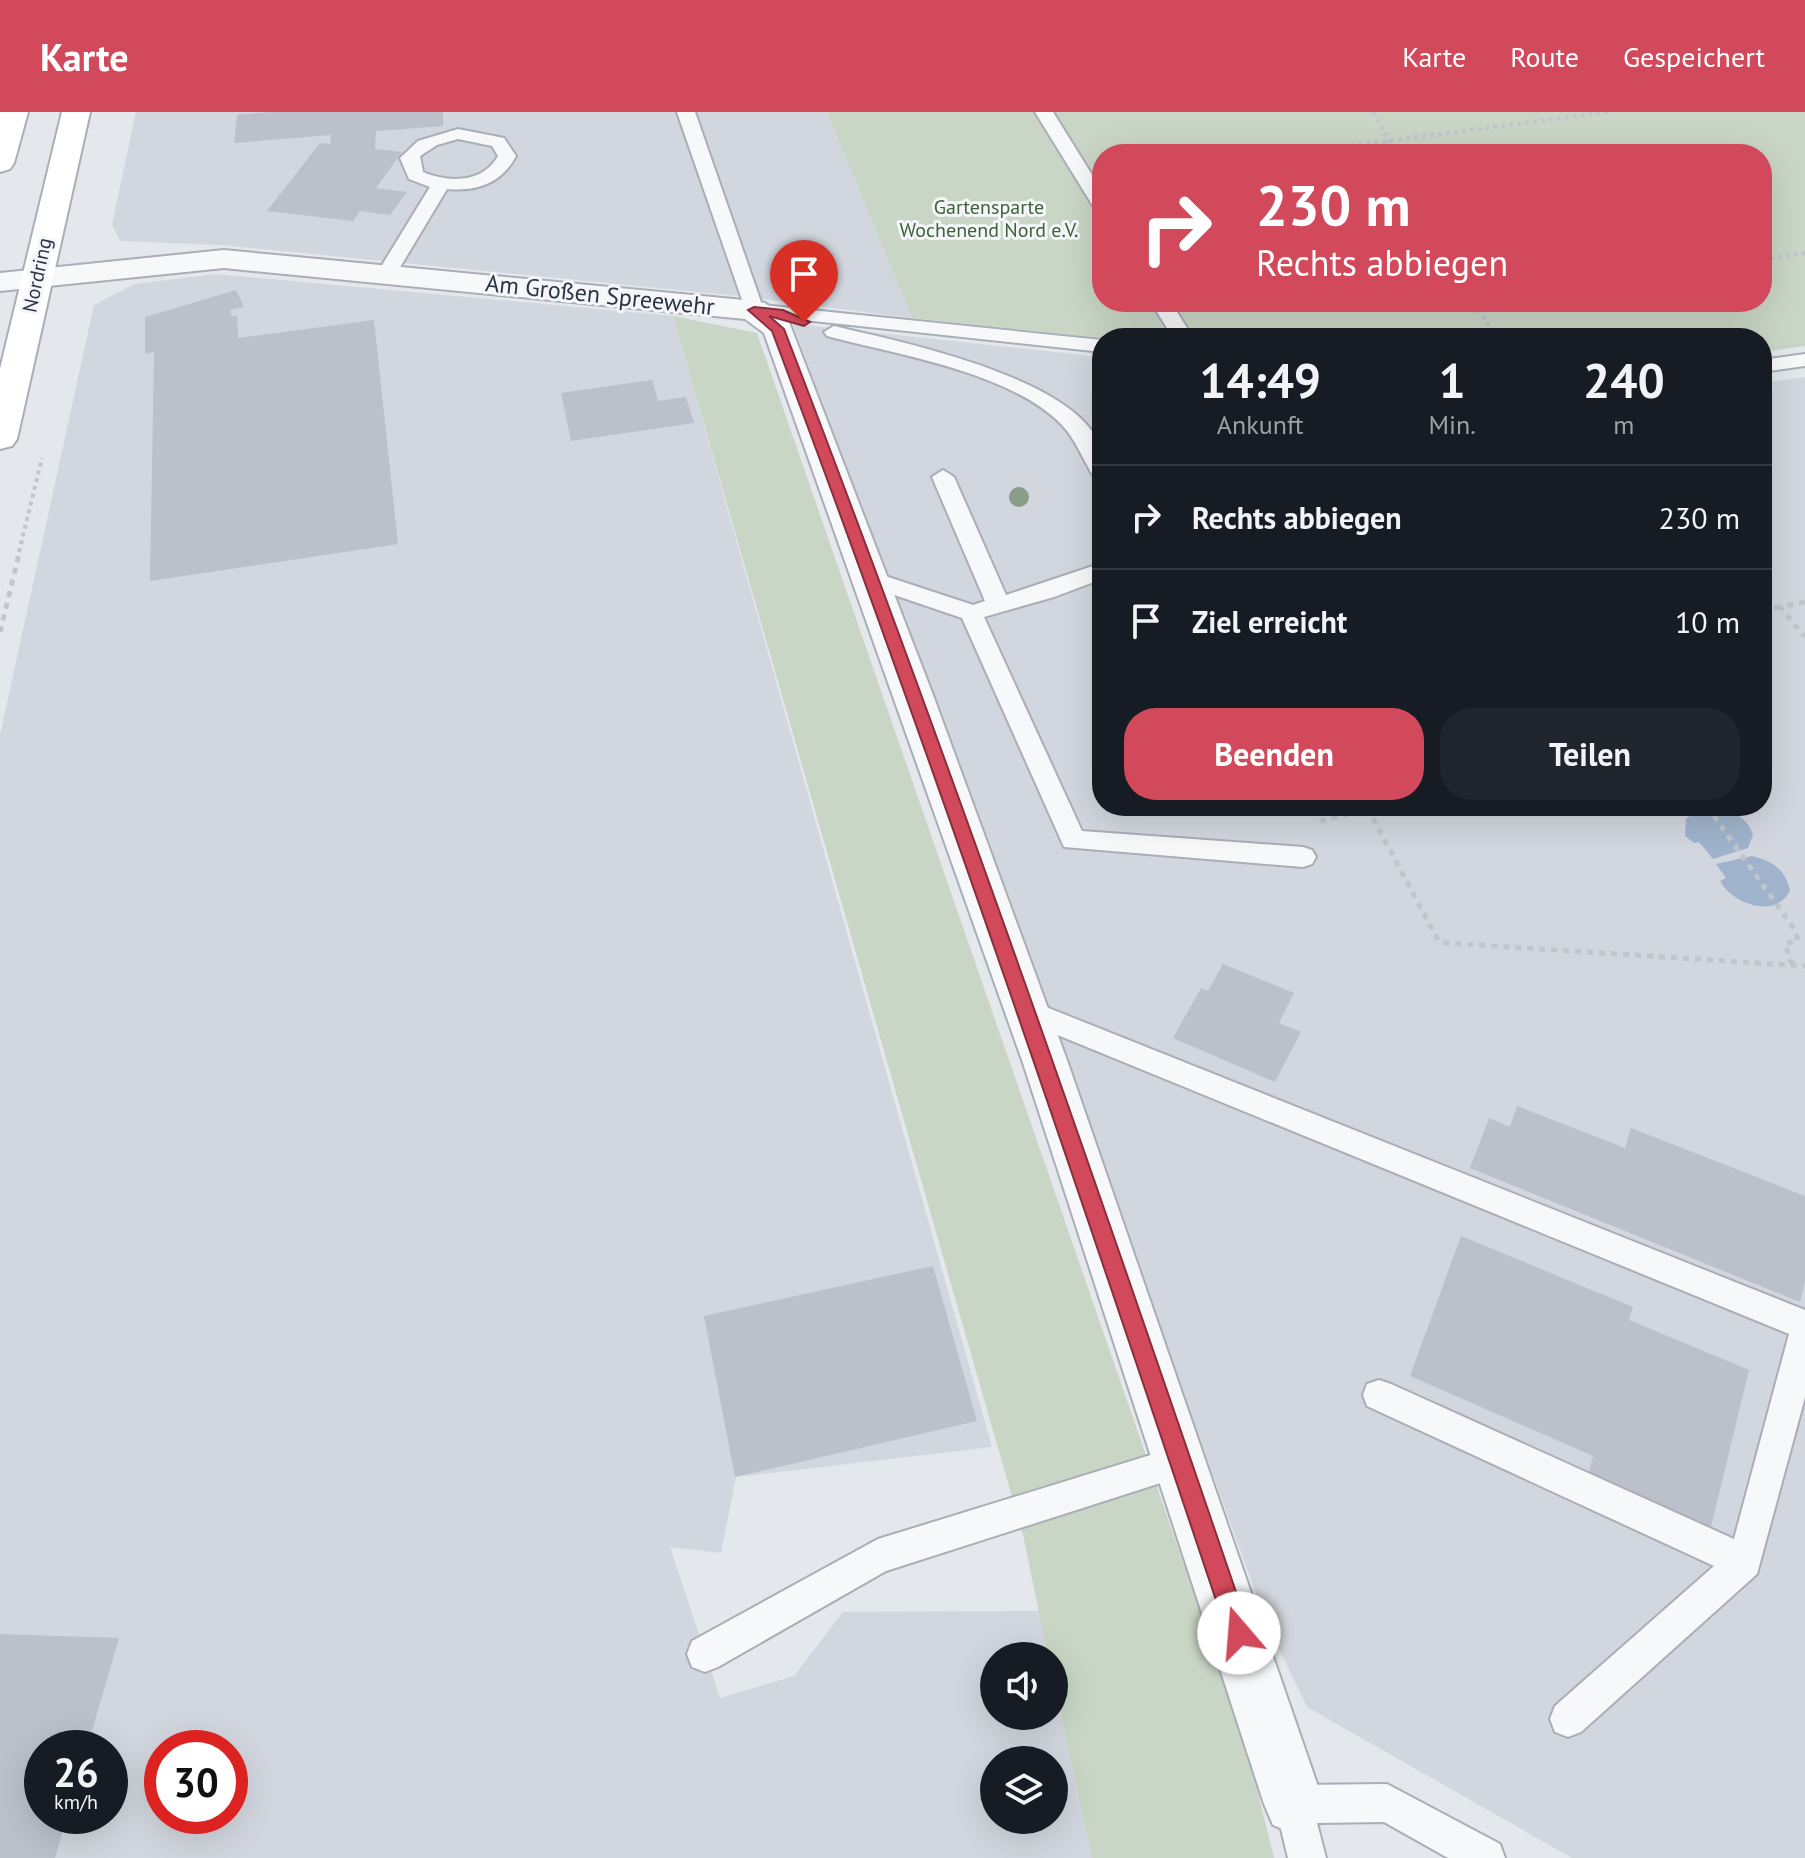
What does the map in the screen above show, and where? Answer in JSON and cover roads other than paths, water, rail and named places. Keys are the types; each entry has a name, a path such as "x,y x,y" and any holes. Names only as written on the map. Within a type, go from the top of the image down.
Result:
{"main road":[{"path":"0,163 14,112"},
{"name":"Nordring","path":"0,439 26,328 18,281 76,112"}],"street":[{"name":"Am Großen Spreewehr","path":"18,281 224,259 766,312"},
{"path":"766,312 778,329 873,580 1026,1010 1183,1461 1294,1804"}],"lane":[{"path":"686,112 766,312"},
{"path":"1044,112 1092,190"},
{"path":"474,129 498,142 507,156 505,164 486,178 441,184 415,175 409,167 409,158 415,150 441,137 474,129"},
{"path":"386,275 441,184"},
{"path":"766,312 1092,345"},
{"path":"766,312 981,374 1031,393 1063,413 1092,453"},
{"path":"1772,365 1805,360"},
{"path":"943,477 998,604"},
{"path":"873,580 971,613 1046,592 1092,575"},
{"path":"971,613 1073,840 1303,857"},
{"path":"1026,1010 1805,1325"},
{"path":"1568,1719 1745,1562 1805,1334"},
{"path":"1379,1395 1745,1562"},
{"path":"705,1654 878,1556 1183,1461"},
{"path":"1307,1858 1294,1804 1387,1803 1486,1858"}],"water":[{"path":"1690,816 1738,816 1747,823 1753,835 1748,848 1713,859 1699,842 1694,843 1685,836 1686,819"},
{"path":"1752,856 1782,872 1790,891 1783,900 1774,905 1754,905 1734,896 1720,881 1726,878 1716,864"}],"park label":[{"name":"Gartensparte Wochenend Nord e.V.","path":"989,218"}]}
